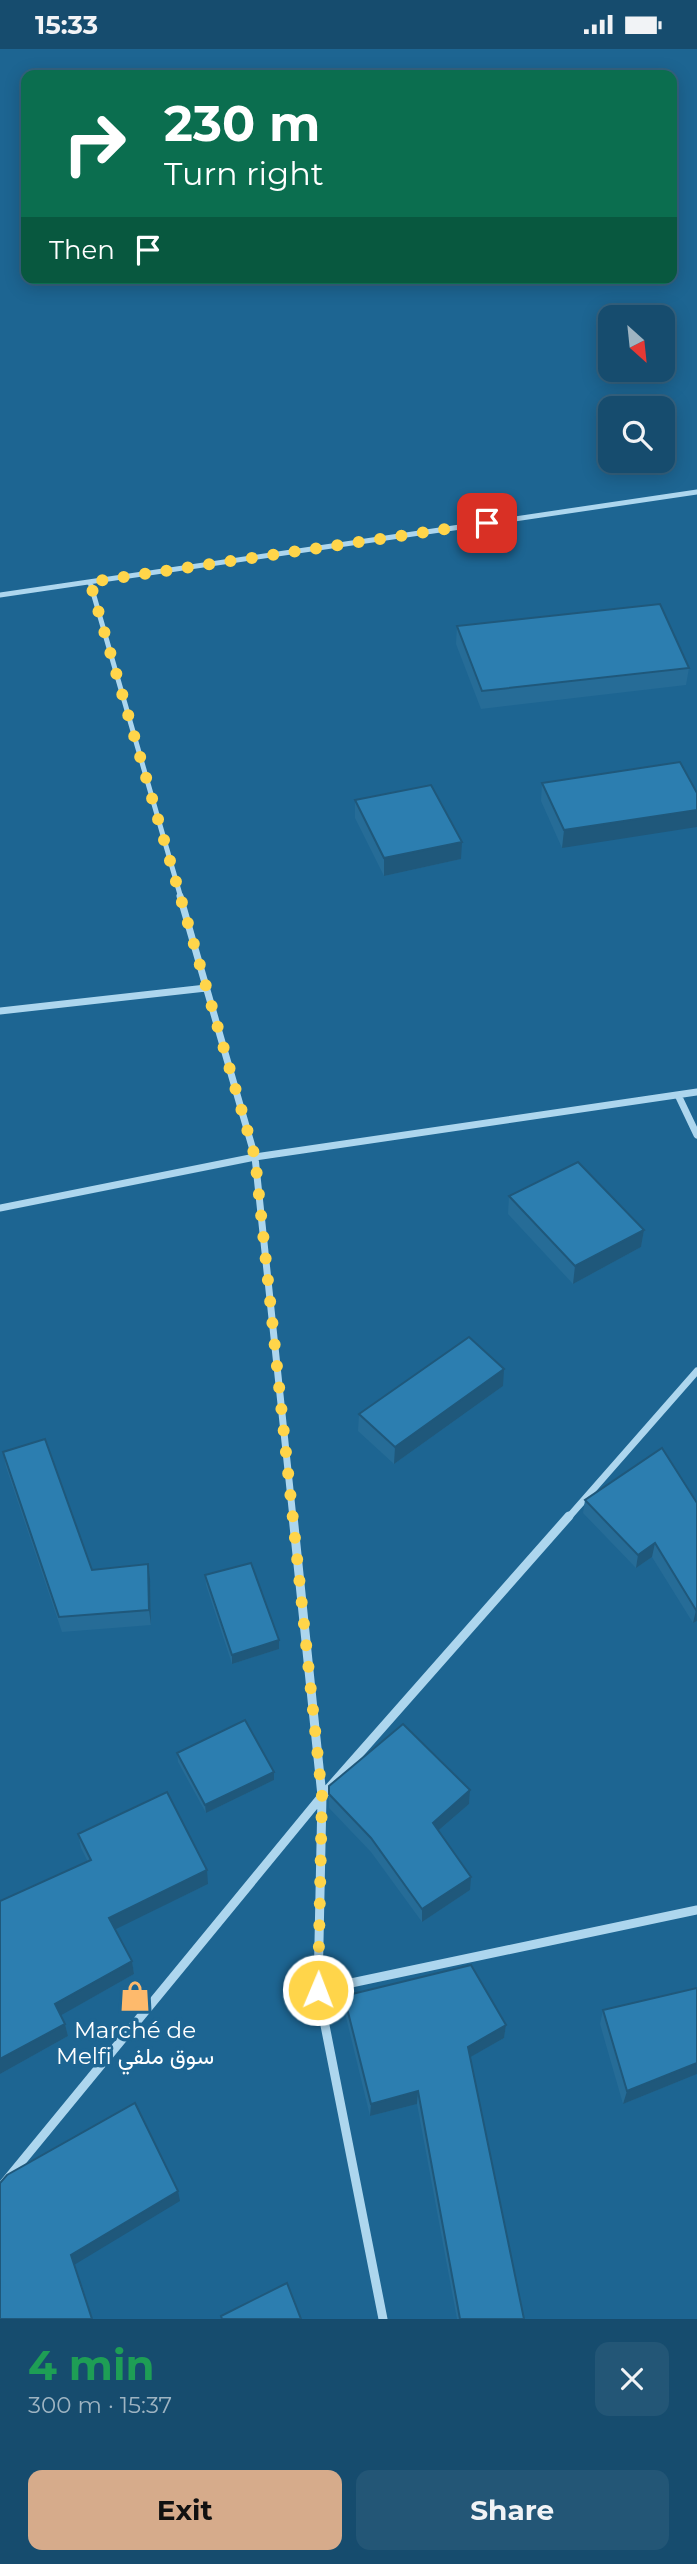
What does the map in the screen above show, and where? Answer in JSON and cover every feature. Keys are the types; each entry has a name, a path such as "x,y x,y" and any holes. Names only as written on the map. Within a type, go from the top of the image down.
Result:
{"street":[{"path":"0,595 697,492"},
{"path":"90,582 255,1157 322,1796 318,1990 383,2319"},
{"path":"0,1010 206,988"},
{"path":"0,1208 255,1157 697,1092"},
{"path":"678,1095 697,1135"},
{"path":"0,2188 322,1796 697,1371"},
{"path":"318,1990 697,1910"}],"building":[{"path":"660,604 689,668 482,691 457,626"},
{"path":"680,762 697,793 697,810 564,830 542,783"},
{"path":"431,785 462,842 384,858 355,800"},
{"path":"578,1162 644,1230 575,1266 509,1196"},
{"path":"469,1337 504,1369 395,1447 359,1414"},
{"path":"45,1439 92,1570 148,1564 149,1610 59,1617 3,1452"},
{"path":"662,1448 697,1503 696,1610 655,1543 638,1555 585,1500"},
{"path":"251,1563 279,1640 232,1655 205,1575"},
{"path":"245,1720 274,1772 205,1805 177,1753"},
{"path":"403,1724 470,1790 433,1823 471,1877 422,1909 371,1838 329,1794 329,1786"},
{"path":"167,1792 207,1870 109,1918 132,1961 55,2004 65,2024 0,2059 0,1901 91,1860 78,1834"},
{"path":"471,1965 506,2025 468,2047 524,2319 460,2319 418,2091 371,2104 344,1996"},
{"path":"697,1988 697,2063 627,2091 603,2010"},
{"path":"135,2103 178,2191 71,2255 92,2319 0,2319 0,2183 7,2175"},
{"path":"287,2283 301,2319 222,2319 221,2316"}],"place":[{"name":"Marché de Melfi سوق ملفي","path":"135,1996"}],"route":[{"path":"318,1990 322,1796 255,1157 90,582 487,523"}]}
